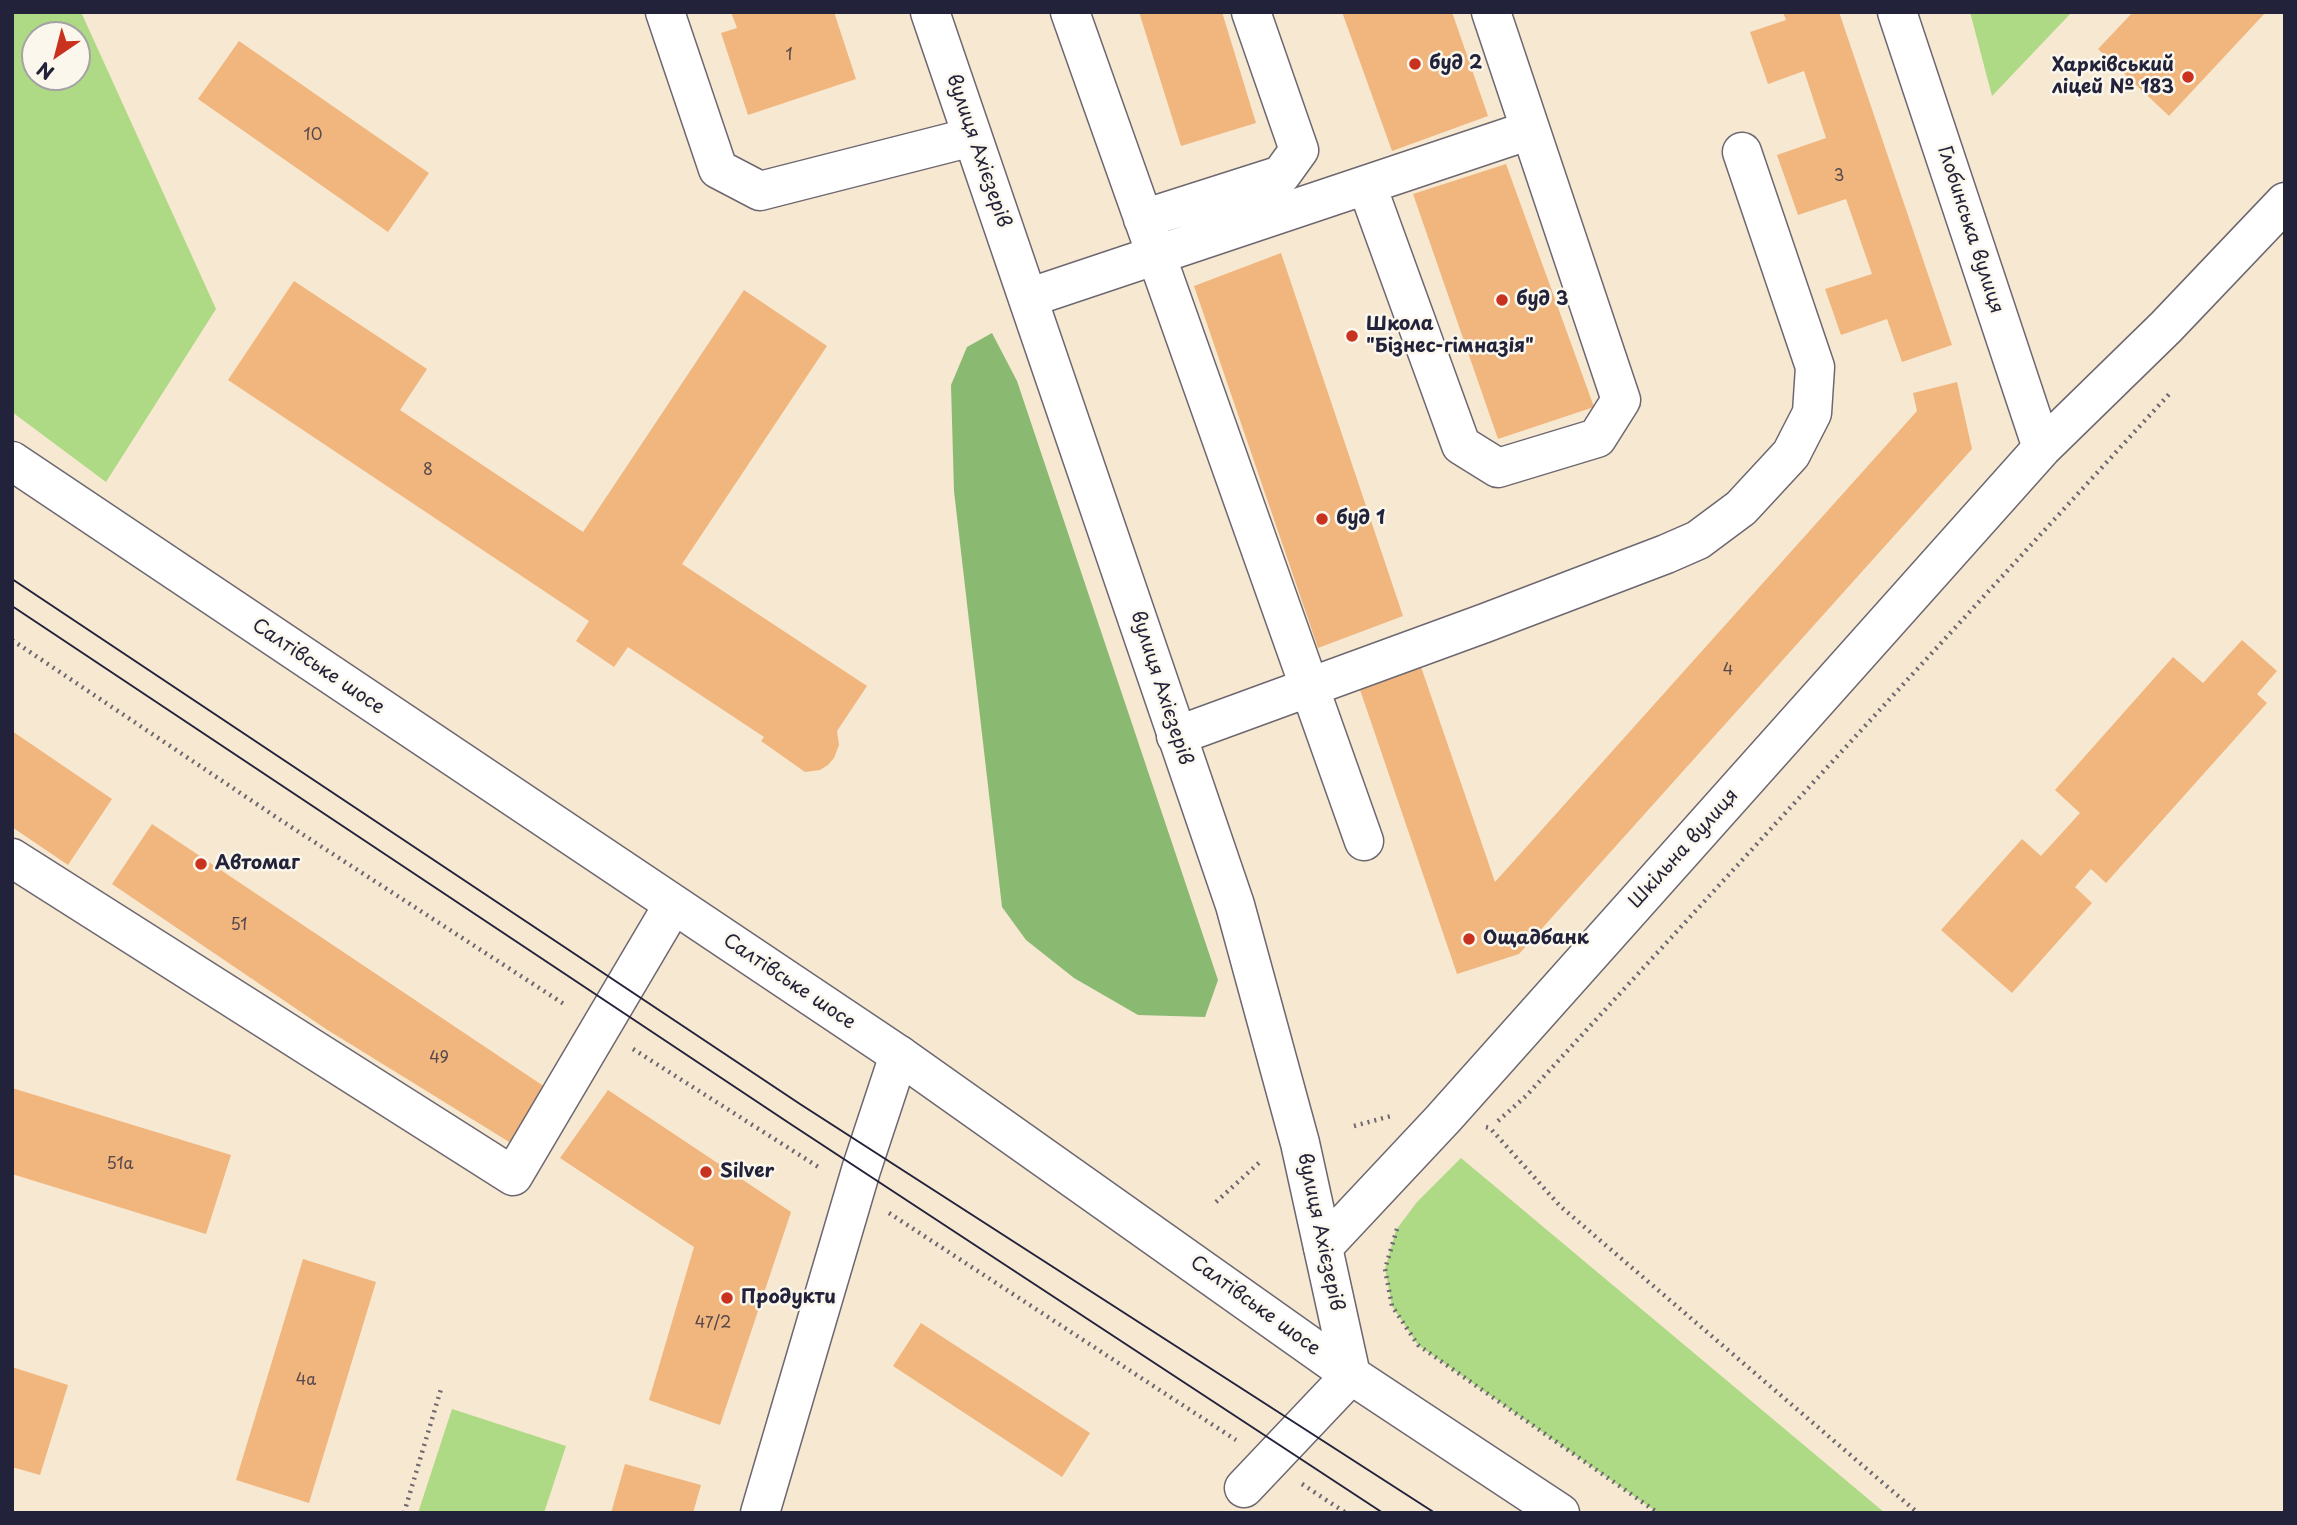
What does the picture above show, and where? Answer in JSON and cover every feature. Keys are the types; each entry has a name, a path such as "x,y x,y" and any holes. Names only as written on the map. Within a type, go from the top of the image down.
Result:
{"main road":[{"path":"664,12 718,169 760,191 972,137"},
{"name":"вулиця Ахієзерів","path":"930,12 1235,905 1300,1143 1351,1375"},
{"path":"1070,12 1364,841"},
{"path":"1251,12 1299,150 1287,192"},
{"path":"1367,186 1461,445 1498,468 1597,438 1621,400 1491,12"},
{"name":"Глобинська вулиця","path":"1897,12 2042,448"},
{"path":"1143,219 1287,192 1367,186 1530,130"},
{"path":"1176,736 1666,554 1698,540 1741,508 1791,454 1812,413 1815,367 1742,152"},
{"path":"1028,298 1287,192"},
{"name":"Шкільна вулиця","path":"1323,1247 1443,1119 2042,448 2166,327 2285,202"},
{"name":"Салтівське шосе","path":"12,461 899,1055 1351,1375 1560,1513"},
{"path":"12,858 513,1176 673,905"},
{"path":"760,1513 855,1191 899,1055"},
{"path":"1256,1475 1351,1375"}],"path":[{"path":"1480,1138 1527,1097 2172,391"},
{"path":"12,640 282,821 855,1191 1256,1475 1346,1513"},
{"path":"1490,1128 1560,1206 1918,1513"},
{"path":"1216,1202 1264,1159"},
{"path":"1403,1221 1396,1230 1385,1269 1392,1306 1418,1345 1658,1513"},
{"path":"404,1513 441,1389"}],"green space":[{"path":"12,12 81,12 85,21 21,21 21,91 91,91 91,34 216,309 106,482 12,412"},
{"path":"1970,12 2072,12 1992,96"},
{"path":"992,333 1017,381 1218,980 1205,1017 1138,1015 1074,978 1026,940 1002,907 954,491 951,385 967,347"},
{"path":"1461,1158 1885,1513 1658,1513 1418,1345 1392,1306 1385,1269 1396,1230 1417,1202"},
{"path":"452,1409 566,1446 544,1513 418,1513"}],"building":[{"path":"731,12 834,12 856,79 748,115 721,33 737,28"},
{"path":"1139,12 1222,12 1256,123 1181,146"},
{"name":"буд 2","path":"1342,12 1452,12 1488,116 1392,151"},
{"path":"1783,12 1839,12 1952,345 1902,362 1887,319 1841,335 1825,289 1872,274 1846,199 1798,215 1777,155 1826,138 1804,71 1768,84 1750,32 1786,20"},
{"path":"2133,12 2266,12 2169,116 2098,49"},
{"path":"239,41 429,173 388,232 198,99"},
{"name":"буд 3","path":"1506,164 1594,407 1498,439 1413,194"},
{"name":"буд 1","path":"1281,253 1403,616 1318,648 1194,286"},
{"path":"294,281 427,369 400,410 583,532 744,290 827,346 682,564 867,686 837,731 839,745 828,765 820,770 805,772 761,741 764,737 628,647 614,667 576,641 589,621 228,380"},
{"path":"1957,382 1972,449 1519,954 1457,974 1357,681 1419,661 1495,882 1917,411 1913,393"},
{"path":"2242,640 2277,671 2257,694 2267,703 2106,883 2091,869 2075,887 2092,903 2012,993 1941,930 2022,839 2041,856 2080,813 2055,790 2173,657 2203,683"},
{"path":"12,731 112,799 68,865 12,827"},
{"path":"152,824 548,1089 514,1145 326,1029 112,884"},
{"path":"12,1088 231,1155 206,1234 12,1174"},
{"path":"608,1090 791,1212 720,1425 649,1400 694,1247 560,1158"},
{"path":"303,1259 376,1282 309,1503 236,1480"},
{"path":"921,1323 1090,1433 1062,1477 893,1366"},
{"path":"12,1367 68,1385 40,1475 12,1467"},
{"path":"625,1464 701,1485 693,1513 611,1513"}],"tram line":[{"path":"12,579 800,1104 1435,1513"},
{"path":"12,606 789,1123 1383,1513"}],"place":[{"name":"буд 2","path":"1415,64"},
{"name":"Харківський ліцей № 183","path":"2188,77"},
{"name":"буд 3","path":"1502,300"},
{"name":"Школа \"Бізнес-гімназія\"","path":"1352,336"},
{"name":"буд 1","path":"1322,519"},
{"name":"Автомаг","path":"201,864"},
{"name":"Ощадбанк","path":"1469,939"},
{"name":"Silver","path":"706,1172"},
{"name":"Продукти","path":"727,1298"}]}
